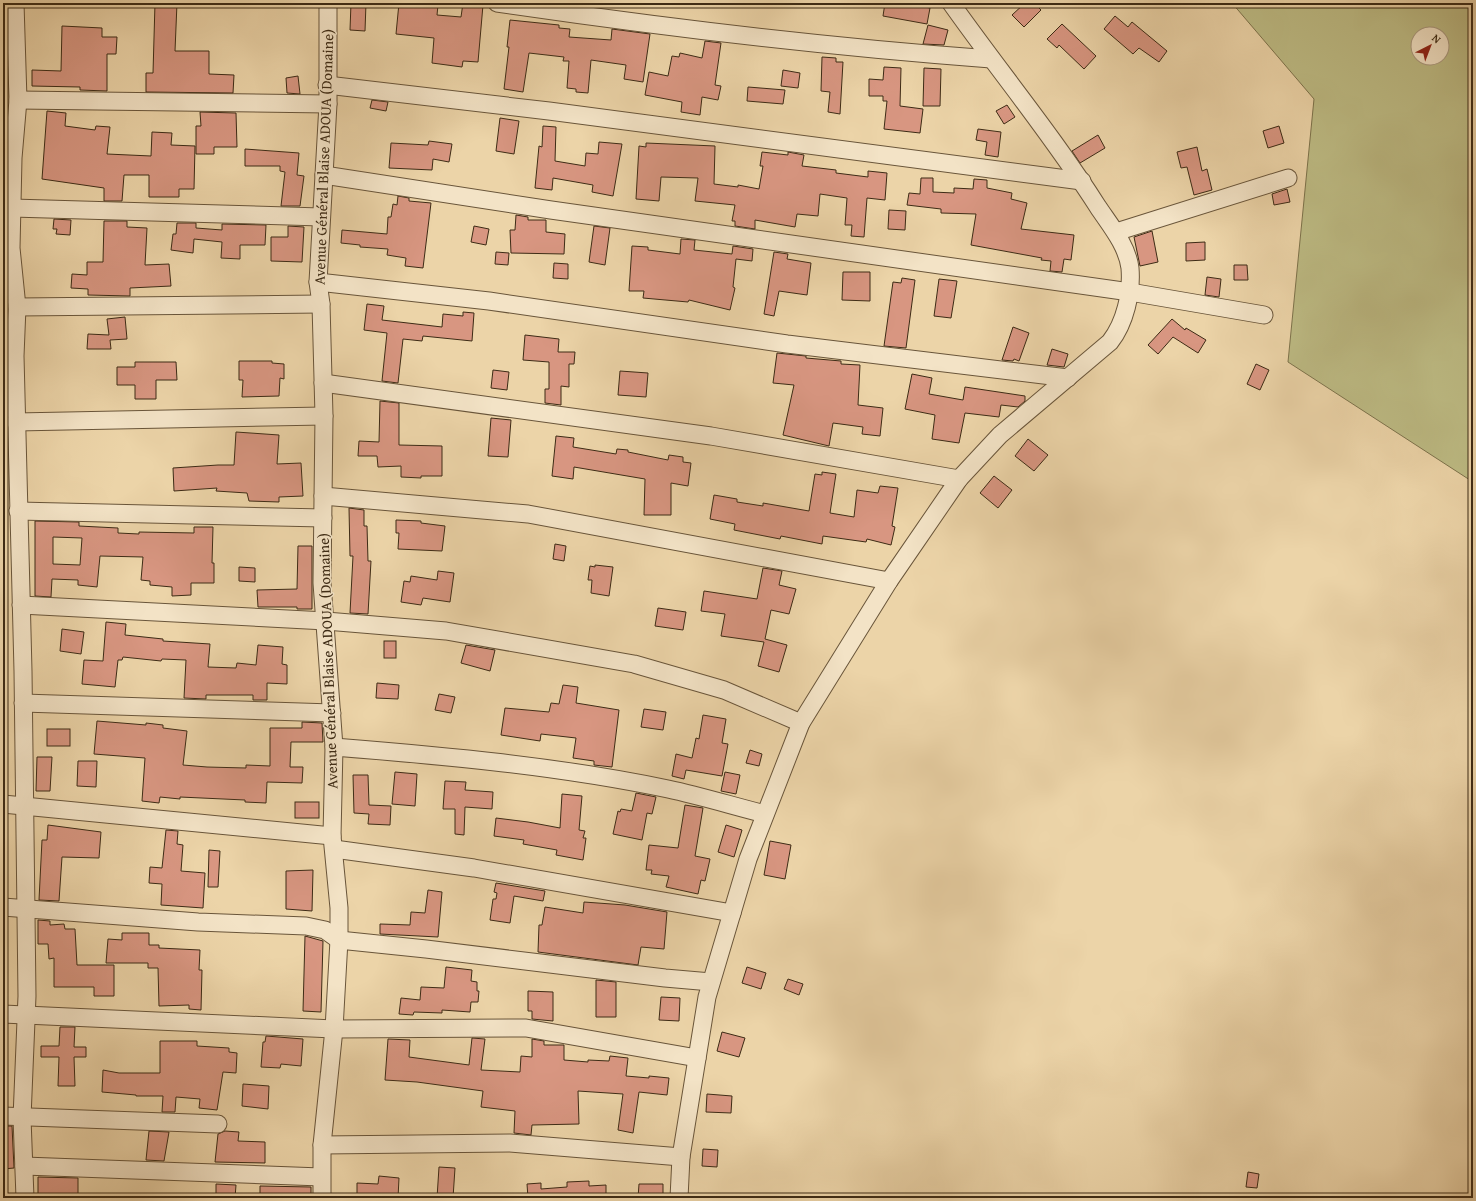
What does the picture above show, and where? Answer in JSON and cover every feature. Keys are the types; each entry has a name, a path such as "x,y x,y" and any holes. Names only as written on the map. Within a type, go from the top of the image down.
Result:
{"street":[{"path":"15,3 18,100 8,158 12,208 7,248 17,307 9,356 16,422 23,703 26,908 22,1118 25,1198"},
{"name":"Avenue Général Blaise ADOUA (Domaine)","path":"322,1198 322,1144 334,1030 340,940 339,908 333,843 334,747 326,621 322,583 324,416 321,304 318,282 328,104 328,3"},
{"path":"497,3 584,16 873,51 990,60"},
{"path":"679,1198 681,1157 707,997 748,860 801,723 890,581 959,479 1000,435 1110,342 1116,335 1120,326 1130,292 1130,267 1125,251 1116,232 1082,181 990,60 951,3"},
{"path":"327,85 549,111 1082,181"},
{"path":"18,100 328,104"},
{"path":"324,175 552,210 1130,292 1264,315"},
{"path":"1116,232 1288,178"},
{"path":"12,208 321,217"},
{"path":"318,282 489,301 787,344 1068,378"},
{"path":"17,307 321,304"},
{"path":"323,383 711,436 959,479"},
{"path":"16,422 324,416"},
{"path":"323,496 528,514 890,581"},
{"path":"18,511 323,518"},
{"path":"21,605 326,621 446,631 634,664 724,690 801,723"},
{"path":"23,703 332,712"},
{"path":"334,747 441,755 537,767 669,789 765,814"},
{"path":"3,804 333,843 732,912"},
{"path":"3,907 198,922 306,926 326,930 340,940 665,978 712,982"},
{"path":"3,1014 334,1030 526,1028 697,1058"},
{"path":"3,1116 22,1118 218,1124"},
{"path":"322,1144 510,1143 681,1157"},
{"path":"24,1166 321,1177"}],"shaded area":[{"path":"1232,3 1473,3 1473,482 1288,362 1314,99"}],"building":[{"path":"155,3 177,3 175,51 209,51 209,74 234,75 233,93 146,92 146,73 153,73"},
{"path":"351,3 366,3 365,31 350,30"},
{"path":"399,3 438,5 437,15 461,17 463,3 483,5 478,62 463,61 462,67 432,63 434,38 396,34"},
{"path":"885,3 902,3 930,8 927,24 883,16"},
{"path":"1025,3 1034,3 1041,10 1024,27 1012,15"},
{"path":"1115,16 1128,27 1132,22 1167,51 1159,62 1139,48 1133,54 1104,29"},
{"path":"510,20 559,25 559,28 570,29 569,37 611,40 612,29 650,34 643,82 624,79 626,65 591,60 588,93 576,92 576,89 567,88 569,61 563,61 564,57 529,53 523,92 504,89 509,47 507,47"},
{"path":"1062,24 1096,56 1084,69 1059,45 1057,48 1047,39"},
{"path":"928,25 948,30 944,45 923,44"},
{"path":"62,26 102,28 102,37 117,37 116,54 107,54 107,91 80,90 80,87 32,86 32,70 61,71"},
{"path":"705,41 721,43 715,85 721,86 718,100 702,97 700,115 681,112 682,102 645,95 649,72 668,76 672,56 679,57 680,53 702,58"},
{"path":"822,57 836,58 836,62 843,62 840,114 828,112 830,92 821,91"},
{"path":"884,67 901,68 900,106 923,109 920,133 884,129 887,101 883,101 883,96 869,96 869,79 883,80"},
{"path":"924,68 941,69 940,106 923,106"},
{"path":"783,70 800,73 798,88 781,86"},
{"path":"298,76 300,94 287,93 286,78"},
{"path":"748,87 785,90 783,104 747,101"},
{"path":"372,100 388,102 386,111 370,108"},
{"path":"1007,105 1015,117 1004,124 996,111"},
{"path":"47,111 66,113 65,126 95,130 96,126 110,127 107,154 151,156 152,132 172,133 171,145 195,146 194,189 179,189 179,197 149,197 149,175 124,175 122,201 104,201 104,188 42,179"},
{"path":"200,112 236,113 237,147 214,147 214,154 196,154 196,126 201,126"},
{"path":"500,118 519,121 514,154 496,151"},
{"path":"543,126 556,127 555,161 585,166 586,153 598,154 599,142 622,144 613,196 592,192 593,185 553,178 552,190 535,188 539,146 542,147"},
{"path":"1279,126 1284,143 1268,148 1263,131"},
{"path":"978,129 1001,132 998,157 985,155 987,142 976,140"},
{"path":"1098,135 1105,148 1080,163 1072,151"},
{"path":"429,141 452,144 449,162 433,159 432,170 389,168 391,143 428,145"},
{"path":"646,143 715,146 714,184 738,187 738,185 759,189 763,166 760,166 762,152 788,155 788,152 804,155 802,166 836,170 836,173 868,177 868,171 887,173 885,200 867,198 864,237 851,236 852,225 845,225 847,198 820,194 818,216 797,214 795,227 755,220 755,229 735,226 735,221 732,221 735,205 695,201 698,178 661,177 659,201 636,199 639,146 646,147"},
{"path":"1197,147 1202,171 1207,169 1212,190 1194,195 1187,167 1181,168 1177,152"},
{"path":"245,149 299,153 297,175 304,176 300,206 281,206 285,172 280,171 280,166 245,166"},
{"path":"921,178 933,178 933,192 954,193 954,188 973,189 974,179 987,180 987,188 1012,193 1011,199 1027,203 1021,229 1074,235 1071,260 1064,259 1062,272 1050,271 1051,261 1041,260 1042,258 971,245 976,214 941,213 941,209 907,205 909,193 920,194"},
{"path":"1287,189 1290,202 1274,205 1272,194"},
{"path":"398,196 409,198 409,201 431,203 423,268 405,266 406,258 387,255 388,249 360,247 360,245 341,243 342,230 387,234 388,217 391,217 393,204 397,205"},
{"path":"889,210 906,211 905,230 888,229"},
{"path":"516,215 528,217 528,220 546,220 546,232 565,234 564,254 511,253 510,230 515,230"},
{"path":"54,219 71,220 70,235 56,234 57,229 53,229"},
{"path":"104,221 127,221 127,227 147,228 145,265 169,264 171,286 130,288 130,296 88,295 88,289 71,288 72,274 87,275 87,262 103,262"},
{"path":"177,223 196,223 196,228 222,230 222,224 266,225 265,245 240,245 240,259 221,258 222,242 194,239 193,253 171,250 173,234 176,234"},
{"path":"288,226 304,227 302,262 271,261 271,237 288,237"},
{"path":"474,226 489,229 486,245 471,242"},
{"path":"594,226 610,228 605,265 589,262"},
{"path":"1152,231 1158,262 1140,266 1134,237"},
{"path":"681,239 695,240 694,250 732,254 733,246 753,249 752,261 736,259 733,287 735,288 730,310 689,300 688,302 643,298 644,291 629,291 632,246 648,247 648,250 680,254"},
{"path":"1205,242 1205,260 1186,261 1186,243"},
{"path":"496,252 509,253 508,265 495,264"},
{"path":"774,252 788,254 787,259 811,263 807,295 779,291 774,316 764,314"},
{"path":"554,263 568,264 568,279 553,278"},
{"path":"1234,265 1247,265 1248,280 1234,280"},
{"path":"843,272 870,272 870,301 842,300"},
{"path":"1207,277 1221,279 1219,297 1205,295"},
{"path":"902,278 915,280 906,348 884,346 893,282 901,283"},
{"path":"939,279 957,281 951,318 934,316"},
{"path":"367,304 384,306 382,320 442,327 443,314 463,316 463,312 474,313 472,341 423,336 422,341 403,339 398,383 382,381 387,333 364,330"},
{"path":"125,317 127,339 110,340 111,349 87,349 88,334 109,335 107,319"},
{"path":"1172,319 1185,330 1186,328 1206,340 1198,353 1173,337 1158,354 1148,345"},
{"path":"1013,327 1029,333 1019,361 1014,359 1013,361 1002,360"},
{"path":"525,335 559,339 558,352 575,352 574,364 569,364 569,387 561,386 561,405 545,403 545,389 549,389 549,362 523,360"},
{"path":"1052,349 1068,354 1064,367 1047,365"},
{"path":"777,353 806,356 806,358 841,361 841,364 860,365 858,405 883,408 880,436 862,434 863,427 833,423 829,446 783,435 794,385 773,383"},
{"path":"239,361 272,361 272,363 284,364 284,379 280,378 279,396 242,397 243,380 239,380"},
{"path":"135,362 176,362 177,380 156,380 156,399 135,399 135,385 117,385 117,367 135,367"},
{"path":"1256,364 1269,370 1260,390 1247,384"},
{"path":"493,370 509,372 507,390 491,388"},
{"path":"620,371 648,373 646,397 618,395"},
{"path":"912,374 932,378 929,394 963,400 965,387 1025,396 1025,401 1018,407 1001,405 999,417 965,413 959,443 932,439 935,415 905,409"},
{"path":"380,401 399,403 399,445 442,446 442,476 421,476 421,478 401,477 401,466 378,467 377,456 358,456 359,441 379,442"},
{"path":"491,418 511,420 508,457 488,456"},
{"path":"236,432 279,435 277,464 301,463 303,496 279,497 279,502 249,501 247,493 216,491 217,488 174,491 173,468 234,465"},
{"path":"556,436 574,438 573,447 616,454 617,449 628,450 628,452 668,460 669,455 683,457 683,462 691,463 688,486 671,483 671,515 644,515 645,479 574,467 573,479 552,476"},
{"path":"1028,439 1048,455 1034,471 1015,456"},
{"path":"822,472 836,474 830,513 854,517 857,490 878,493 880,486 898,488 892,526 895,527 891,545 867,539 866,542 823,536 822,544 781,536 780,539 734,530 735,524 710,519 714,495 737,499 737,502 763,506 763,503 809,511 815,474 822,475"},
{"path":"994,476 1012,490 998,508 980,493"},
{"path":"349,508 364,510 364,526 367,526 368,561 371,561 368,614 350,613 353,556 350,556"},
{"path":"396,520 421,521 421,523 445,526 442,551 398,549 399,533 396,533"},
{"path":"35,521 79,522 79,526 118,528 118,533 139,534 139,532 194,533 194,527 213,527 212,563 214,563 214,583 191,583 191,595 172,596 172,587 150,585 150,581 141,580 143,557 100,556 97,587 78,585 78,580 52,579 51,597 35,596","holes":["53,537 82,538 80,565 53,564"]},
{"path":"555,544 566,546 564,561 553,559"},
{"path":"298,546 312,546 312,609 297,609 297,607 258,607 257,590 297,589"},
{"path":"595,565 613,567 609,596 591,593 592,580 588,580 590,566 595,567"},
{"path":"239,567 255,568 255,582 239,581"},
{"path":"763,568 782,571 779,585 796,589 789,614 771,610 765,639 787,645 779,672 758,666 764,642 721,636 725,614 701,611 704,591 757,599"},
{"path":"438,571 454,573 450,602 423,598 421,605 401,602 404,581 410,582 411,576 437,580"},
{"path":"658,608 686,612 683,630 655,626"},
{"path":"106,622 126,624 125,635 163,639 163,641 210,644 208,667 236,668 237,663 256,665 258,645 283,647 282,664 287,665 287,684 267,683 267,700 253,700 253,695 206,695 206,699 184,698 186,660 162,659 161,661 123,657 122,660 118,660 115,687 82,684 84,660 103,661"},
{"path":"62,629 84,632 81,654 60,651"},
{"path":"384,641 396,641 396,658 384,658"},
{"path":"466,645 495,650 490,671 461,663"},
{"path":"377,683 399,685 398,699 376,698"},
{"path":"563,685 578,687 576,703 619,710 612,767 594,765 594,761 573,758 576,738 541,734 540,741 501,735 505,708 549,712 551,703 559,704"},
{"path":"439,694 455,697 451,713 435,710"},
{"path":"644,709 666,712 663,730 641,727"},
{"path":"703,715 726,719 722,743 728,744 722,776 686,770 684,779 672,776 676,754 692,758 696,738 699,739"},
{"path":"97,721 146,725 146,723 163,725 163,728 187,731 183,765 246,768 246,765 270,766 270,728 302,728 302,722 322,723 323,742 291,742 290,767 303,767 302,783 267,782 266,803 245,802 245,800 180,797 180,799 160,797 159,803 142,801 145,758 94,754"},
{"path":"47,729 70,729 70,746 47,746"},
{"path":"750,750 762,754 759,766 746,763"},
{"path":"37,757 52,757 50,791 36,791"},
{"path":"78,761 97,761 96,787 77,786"},
{"path":"395,772 417,774 415,806 392,804"},
{"path":"725,772 740,775 736,794 721,791"},
{"path":"353,775 368,775 369,805 391,806 390,825 368,824 369,814 354,813"},
{"path":"445,781 466,782 465,790 493,792 492,809 465,807 464,835 455,834 455,809 443,809"},
{"path":"636,793 656,797 652,814 647,813 642,840 613,834 618,811 620,812 621,809 632,811"},
{"path":"562,794 582,796 579,830 585,831 583,838 586,838 583,860 556,855 557,850 523,844 524,840 494,836 496,818 560,828"},
{"path":"295,802 319,802 319,818 295,818"},
{"path":"685,805 703,808 695,856 710,859 705,881 701,880 698,894 666,887 669,876 651,874 652,870 646,870 649,845 678,848"},
{"path":"48,825 101,832 99,858 62,857 59,901 39,900 42,840 47,840"},
{"path":"726,825 742,830 734,857 718,852"},
{"path":"166,830 178,831 177,844 183,845 181,871 205,873 203,908 161,905 162,884 149,883 150,867 162,868"},
{"path":"770,841 791,845 785,879 764,875"},
{"path":"209,850 220,851 218,887 208,887"},
{"path":"313,870 312,911 286,909 286,871"},
{"path":"496,883 545,891 543,901 514,896 510,923 490,920 493,899 496,899 497,893 494,892"},
{"path":"428,890 442,892 438,937 380,934 380,924 410,925 411,912 425,913"},
{"path":"584,902 625,905 667,912 664,949 641,947 638,965 538,952 539,925 542,925 545,907 583,913"},
{"path":"38,920 50,921 50,925 64,924 65,929 75,929 77,965 114,965 114,996 94,996 94,987 54,987 54,958 49,959 48,944 38,944"},
{"path":"122,933 149,933 149,945 159,945 159,948 200,950 199,970 202,970 201,1010 189,1009 189,1005 159,1006 158,968 148,968 148,963 106,963 108,939 122,940"},
{"path":"305,936 323,941 321,1012 303,1011"},
{"path":"446,967 472,970 471,981 477,982 477,991 479,991 478,1002 471,1002 470,1012 442,1010 442,1013 414,1012 413,1015 399,1014 401,998 420,1000 421,987 444,988"},
{"path":"747,967 766,973 761,989 742,983"},
{"path":"788,979 803,984 799,995 784,989"},
{"path":"596,980 616,982 616,1017 596,1017"},
{"path":"528,991 553,992 553,1021 532,1019 532,1011 528,1011"},
{"path":"661,997 680,998 679,1021 659,1020"},
{"path":"60,1027 75,1027 74,1047 86,1047 86,1057 74,1057 75,1086 58,1086 59,1057 41,1057 41,1046 59,1046"},
{"path":"722,1032 745,1038 739,1057 717,1051"},
{"path":"266,1036 303,1039 301,1066 281,1064 280,1068 261,1067 263,1042 265,1042"},
{"path":"472,1038 485,1039 481,1070 520,1072 521,1056 532,1057 532,1039 544,1041 544,1045 564,1045 564,1060 588,1062 588,1060 609,1061 610,1056 628,1058 626,1076 669,1078 667,1095 639,1092 633,1133 618,1130 623,1094 578,1091 579,1124 532,1125 531,1135 514,1133 515,1111 481,1107 483,1091 417,1082 385,1080 388,1039 410,1040 409,1057 469,1065"},
{"path":"160,1041 197,1041 197,1046 229,1048 229,1052 237,1053 236,1073 223,1072 217,1110 199,1108 200,1099 176,1097 175,1112 162,1112 163,1096 136,1096 102,1092 103,1070 119,1073 160,1073"},
{"path":"243,1084 269,1086 268,1109 242,1106"},
{"path":"707,1094 732,1096 731,1113 706,1112"},
{"path":"3,1126 12,1126 14,1168 3,1169"},
{"path":"149,1131 169,1132 164,1161 146,1160"},
{"path":"225,1131 239,1132 238,1141 265,1142 265,1163 215,1162 218,1134"},
{"path":"703,1149 718,1150 717,1167 702,1166"},
{"path":"439,1167 455,1168 453,1198 437,1198"},
{"path":"1248,1172 1259,1174 1257,1188 1246,1187"},
{"path":"379,1176 399,1178 398,1198 377,1198 377,1196 357,1195 357,1183 378,1184"},
{"path":"38,1177 78,1178 78,1198 38,1198"},
{"path":"589,1181 589,1186 606,1185 606,1198 528,1198 527,1184 541,1183 541,1189 567,1187 567,1182"},
{"path":"216,1184 236,1185 235,1198 216,1198"},
{"path":"639,1184 663,1184 663,1198 638,1198"},
{"path":"260,1186 311,1187 311,1198 260,1198"}]}
